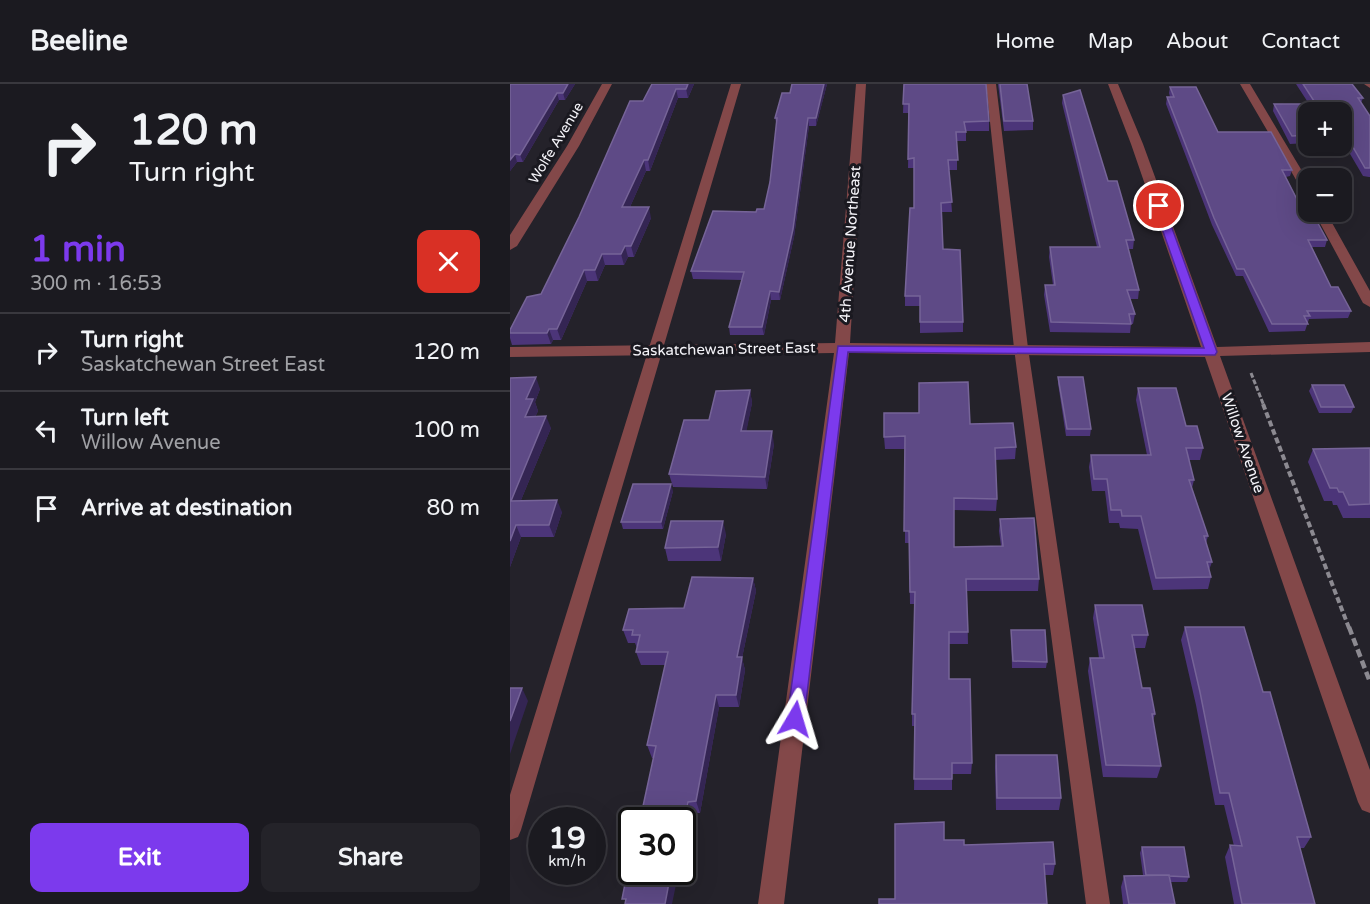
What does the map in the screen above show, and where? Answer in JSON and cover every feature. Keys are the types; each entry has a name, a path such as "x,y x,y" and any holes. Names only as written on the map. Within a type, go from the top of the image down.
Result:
{"street":[{"name":"Wolfe Avenue","path":"510,246 573,146 607,84"},
{"name":"4th Avenue Northeast","path":"771,904 842,348 861,84"},
{"name":"Willow Avenue","path":"1113,84 1211,352 1370,802"},
{"name":"Saskatchewan Street East","path":"510,352 842,348 1021,348 1211,352 1370,347"}],"lane":[{"path":"510,830 736,84"},
{"path":"991,84 1021,348 1098,904"},
{"path":"1245,84 1298,173"},
{"path":"1325,222 1370,303"}],"path":[{"path":"1251,373 1370,682"}],"building":[{"path":"510,84 568,84 563,93 557,93 520,155 515,154 510,160"},
{"path":"652,84 688,84 686,89 676,89 648,160 644,160 622,207 649,207 631,246 625,246 621,254 602,254 595,270 584,270 557,329 549,329 547,333 510,333 527,297 541,294 579,217 630,101 643,101"},
{"path":"792,84 824,84 816,118 808,118 793,229 779,292 770,291 762,327 729,327 744,272 691,271 713,211 756,212 757,209 764,209 770,182 777,118 775,118 782,93 790,93"},
{"path":"904,84 986,84 989,121 964,122 966,132 956,132 958,160 948,160 952,202 941,203 943,249 960,250 963,322 920,322 920,296 905,296 910,208 914,208 914,158 908,159 909,104 903,104"},
{"path":"1000,84 1027,84 1033,121 1004,121"},
{"path":"1303,84 1352,84 1363,98 1358,98 1370,116 1370,168 1365,168 1352,145 1352,102 1315,102"},
{"path":"1170,87 1196,87 1218,132 1271,132 1292,170 1282,170 1298,201 1298,222 1317,222 1327,240 1308,240 1331,287 1338,287 1351,311 1307,311 1310,316 1304,316 1308,324 1272,324 1244,269 1237,269 1214,218 1167,97 1174,97"},
{"path":"1080,90 1108,181 1117,181 1134,240 1126,240 1139,290 1127,290 1135,314 1129,314 1131,324 1051,322 1045,285 1055,285 1050,247 1100,247 1063,95"},
{"path":"1274,104 1298,104 1298,136 1292,136"},
{"path":"536,377 526,399 533,399 525,417 546,416 511,501 557,500 549,525 516,525 510,541 510,378"},
{"path":"1058,377 1083,377 1091,429 1067,429"},
{"path":"968,382 970,424 1013,423 1016,447 995,448 997,499 954,498 954,547 1003,546 1000,519 1034,518 1039,579 966,579 968,632 949,632 949,679 970,679 972,763 952,763 952,779 914,779 915,714 912,714 915,592 910,592 909,531 904,531 905,436 884,437 884,413 919,413 919,383"},
{"path":"1312,385 1344,385 1354,407 1321,407"},
{"path":"1138,388 1176,388 1186,426 1197,426 1203,448 1186,448 1194,480 1189,480 1208,536 1204,536 1212,562 1207,562 1211,577 1156,578 1141,516 1122,516 1121,510 1111,510 1107,479 1094,479 1091,455 1151,455"},
{"path":"750,390 741,431 772,431 765,477 669,474 684,420 709,420 716,391"},
{"path":"1370,448 1370,504 1349,505 1343,492 1339,492 1337,488 1330,488 1313,449"},
{"path":"633,484 671,484 661,522 621,522"},
{"path":"671,521 723,521 718,547 665,548"},
{"path":"692,577 753,578 737,657 742,657 736,695 716,695 696,801 688,802 687,807 643,807 656,746 647,745 668,652 636,652 640,635 632,635 633,630 623,630 629,609 684,608"},
{"path":"1095,605 1142,605 1148,635 1132,635 1142,688 1150,688 1161,766 1106,765 1090,658 1104,658"},
{"path":"1185,627 1244,627 1263,692 1270,692 1311,837 1297,837 1315,904 1242,904 1230,845 1242,846 1229,793 1220,793"},
{"path":"1011,630 1045,630 1047,662 1013,661"},
{"path":"510,688 522,688 510,721"},
{"path":"996,755 1057,755 1061,798 997,798"},
{"path":"944,822 944,840 964,840 964,845 1053,842 1055,864 1044,864 1047,904 879,904 879,899 895,899 895,824"},
{"path":"1142,847 1184,847 1189,877 1146,875"},
{"path":"1169,875 1175,904 1129,904 1124,876"},
{"path":"625,885 669,885 665,904 625,904 626,899 622,899"}],"route":[{"path":"795,719 842,348 1021,348 1211,352 1159,206"}]}
